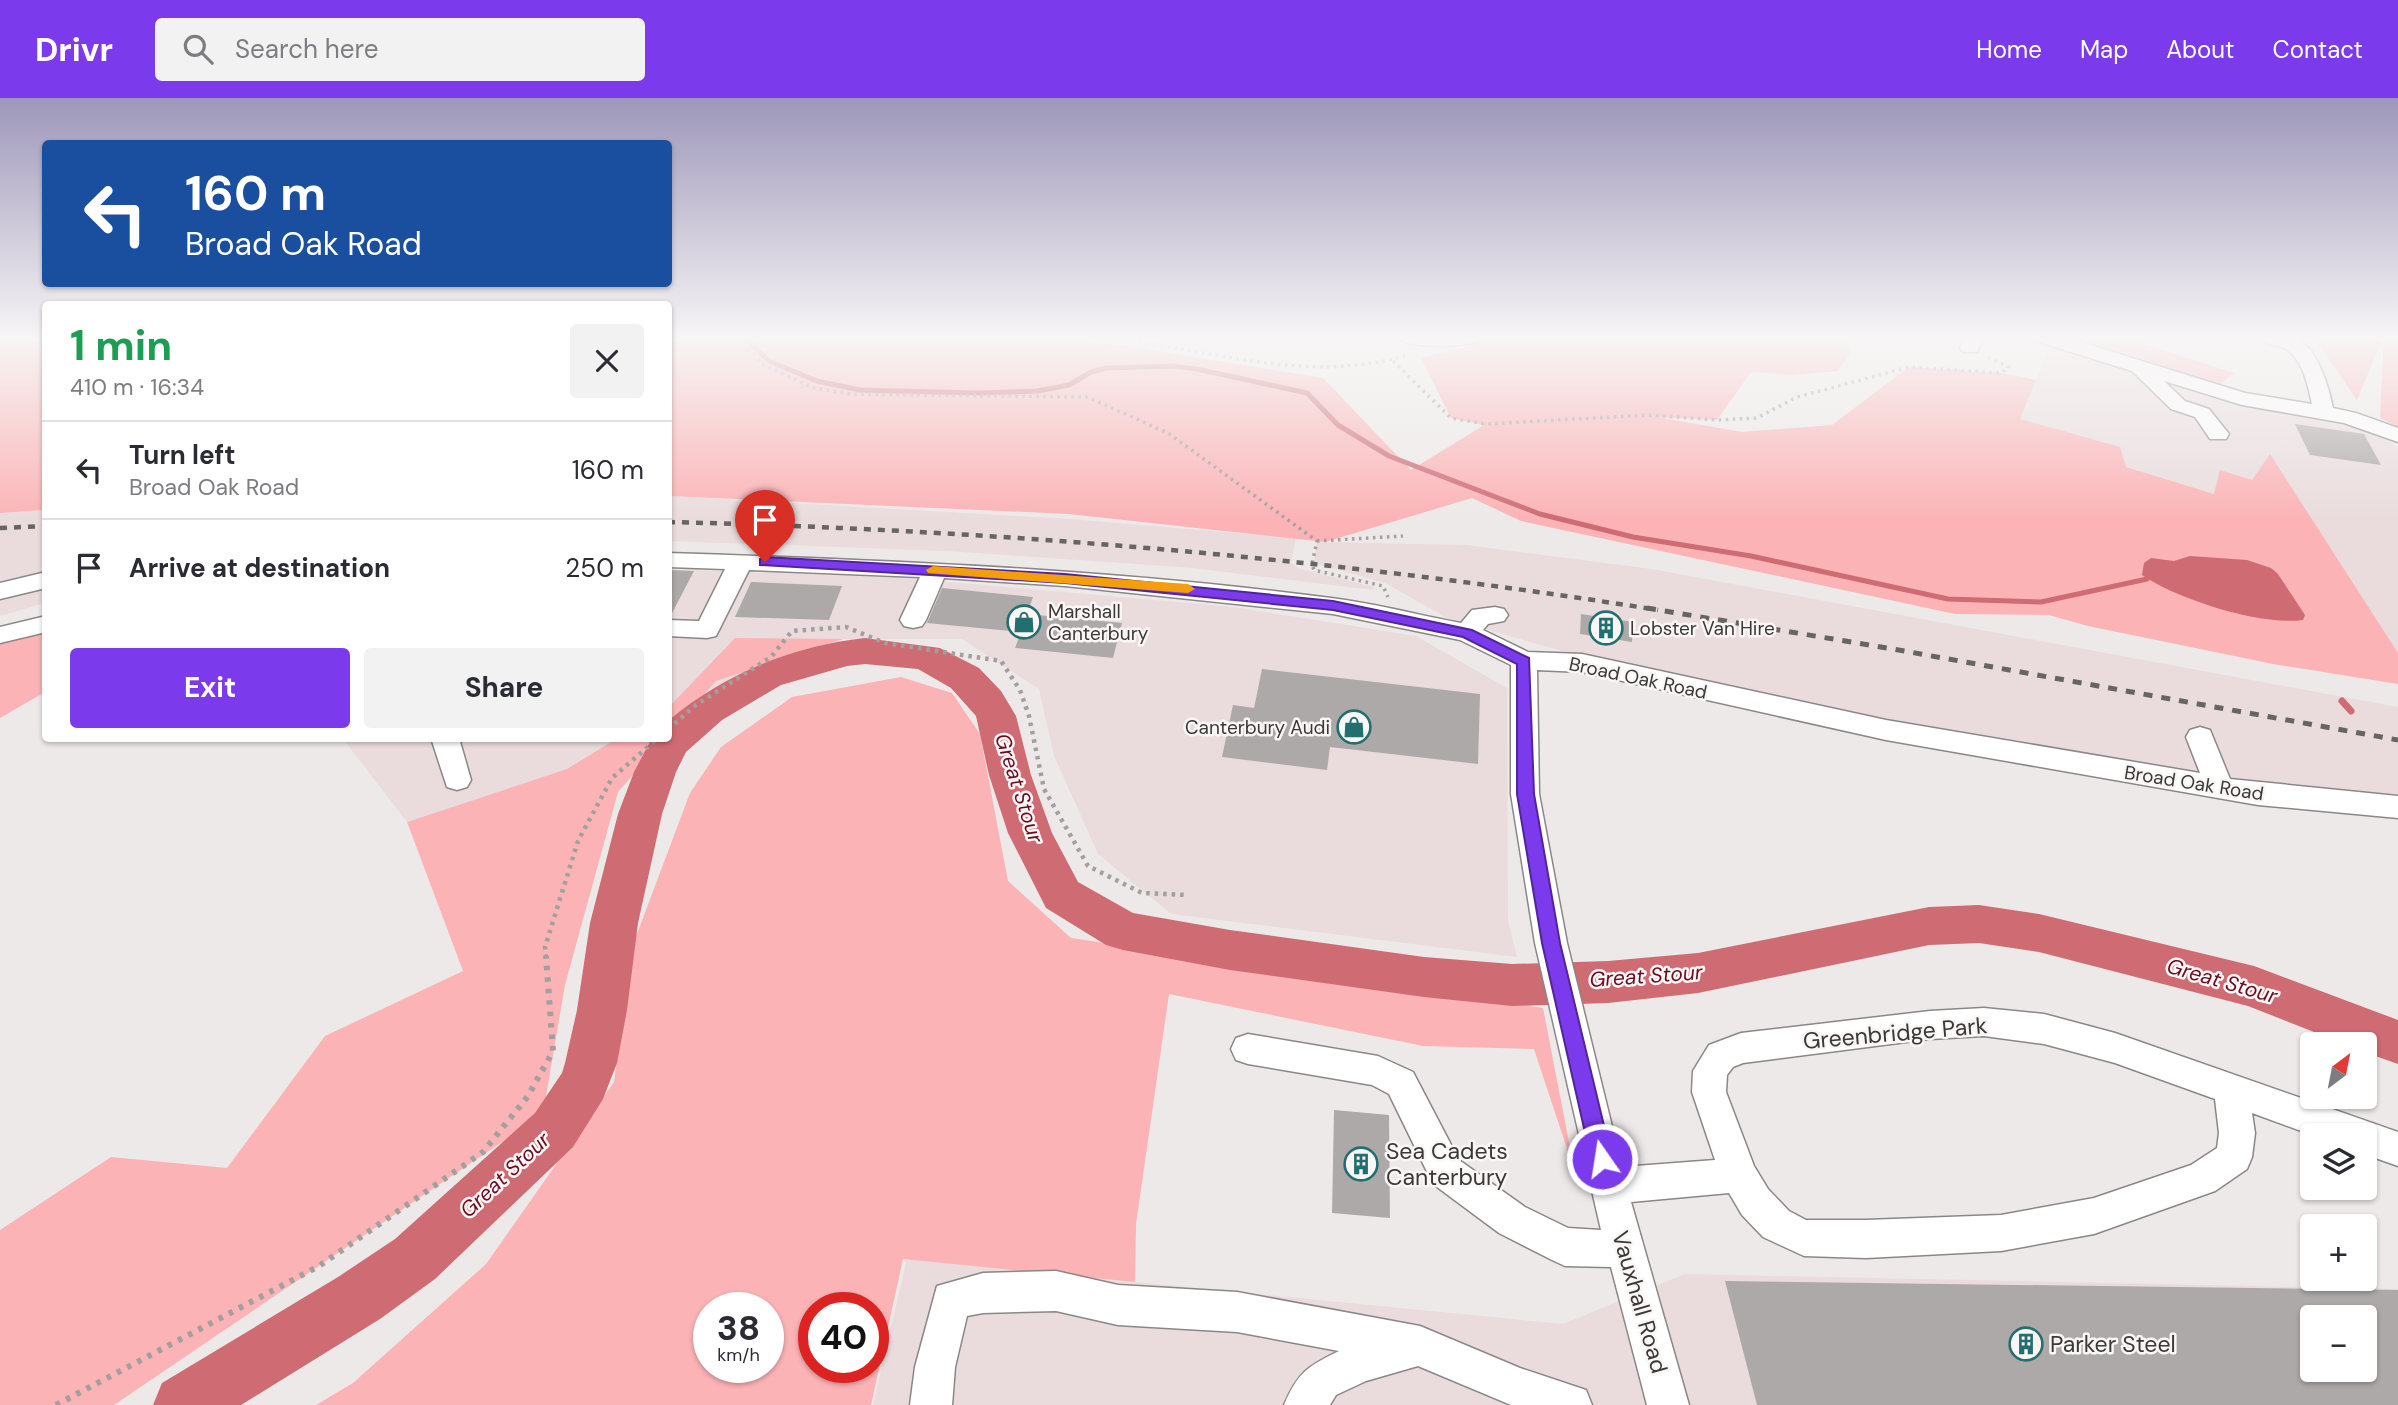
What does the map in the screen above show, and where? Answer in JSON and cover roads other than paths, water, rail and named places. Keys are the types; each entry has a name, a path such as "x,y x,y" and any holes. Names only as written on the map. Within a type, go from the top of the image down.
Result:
{"street":[{"path":"2170,398 2178,405 2202,413 2218,434"},
{"path":"2239,398 2348,417 2398,436"},
{"path":"2321,398 2324,413"},
{"name":"Broad Oak Road","path":"672,560 935,570 1213,591 1333,606 1466,633 1524,661 1582,663 1886,730 2219,787 2345,804 2398,807"},
{"path":"672,628 707,630 741,561"},
{"path":"913,620 935,570"},
{"path":"0,591 42,581"},
{"path":"1466,633 1481,616 1496,615"},
{"path":"0,635 42,625"},
{"name":"Vauxhall Road","path":"1524,661 1525,794 1551,943 1608,1186 1668,1405"},
{"path":"2200,737 2219,787"},
{"path":"446,742 457,780"},
{"name":"Greenbridge Park","path":"2231,1090 2237,1133 2234,1157 2202,1179 2095,1216 2014,1231 1866,1239 1804,1238 1776,1224 1755,1202 1740,1175 1709,1092 1710,1071 1721,1056 1741,1048 1930,1025 1984,1022 2044,1029 2115,1048 2325,1123"},
{"path":"1248,1049 1378,1071 1390,1077 1401,1083 1446,1172 1512,1220 1565,1247 1625,1249"},
{"name":"Greenbridge Park","path":"2377,1141 2398,1149"},
{"path":"1608,1186 1740,1175"},
{"path":"932,1405 935,1367 951,1300 984,1293 1056,1291 1118,1305 1237,1312 1420,1346 1519,1388 1571,1405"},
{"path":"1305,1405 1322,1381 1360,1362 1420,1346"}],"waterway":[{"path":"1312,398 1338,425 1389,456 1540,514 1633,537 1751,556 1948,599 2041,602 2147,579"},
{"name":"Great Stour","path":"672,741 708,710 767,675 847,653 865,651 926,657 965,678 987,701 996,716 1010,775 1030,833 1062,895 1123,931 1230,950 1424,977 1512,985 1608,982 1698,973 1929,926 1979,924 2039,933 2254,987 2398,1042"},
{"path":"2342,701 2351,711"},
{"name":"Great Stour","path":"184,1405 359,1298 415,1259 554,1130 585,1083 602,1010 614,923 640,814 655,772 671,742"}],"railway":[{"path":"672,522 917,532 1288,561 1412,575 1658,610"},
{"path":"0,528 42,526"},
{"path":"1647,608 1893,649 2398,740"}],"place":[{"name":"Marshall Canterbury","path":"1024,622"},
{"name":"Lobster Van Hire","path":"1606,628"},
{"name":"Canterbury Audi","path":"1354,727"},
{"name":"Sea Cadets Canterbury","path":"1361,1164"},
{"name":"Parker Steel","path":"2026,1344"}]}
